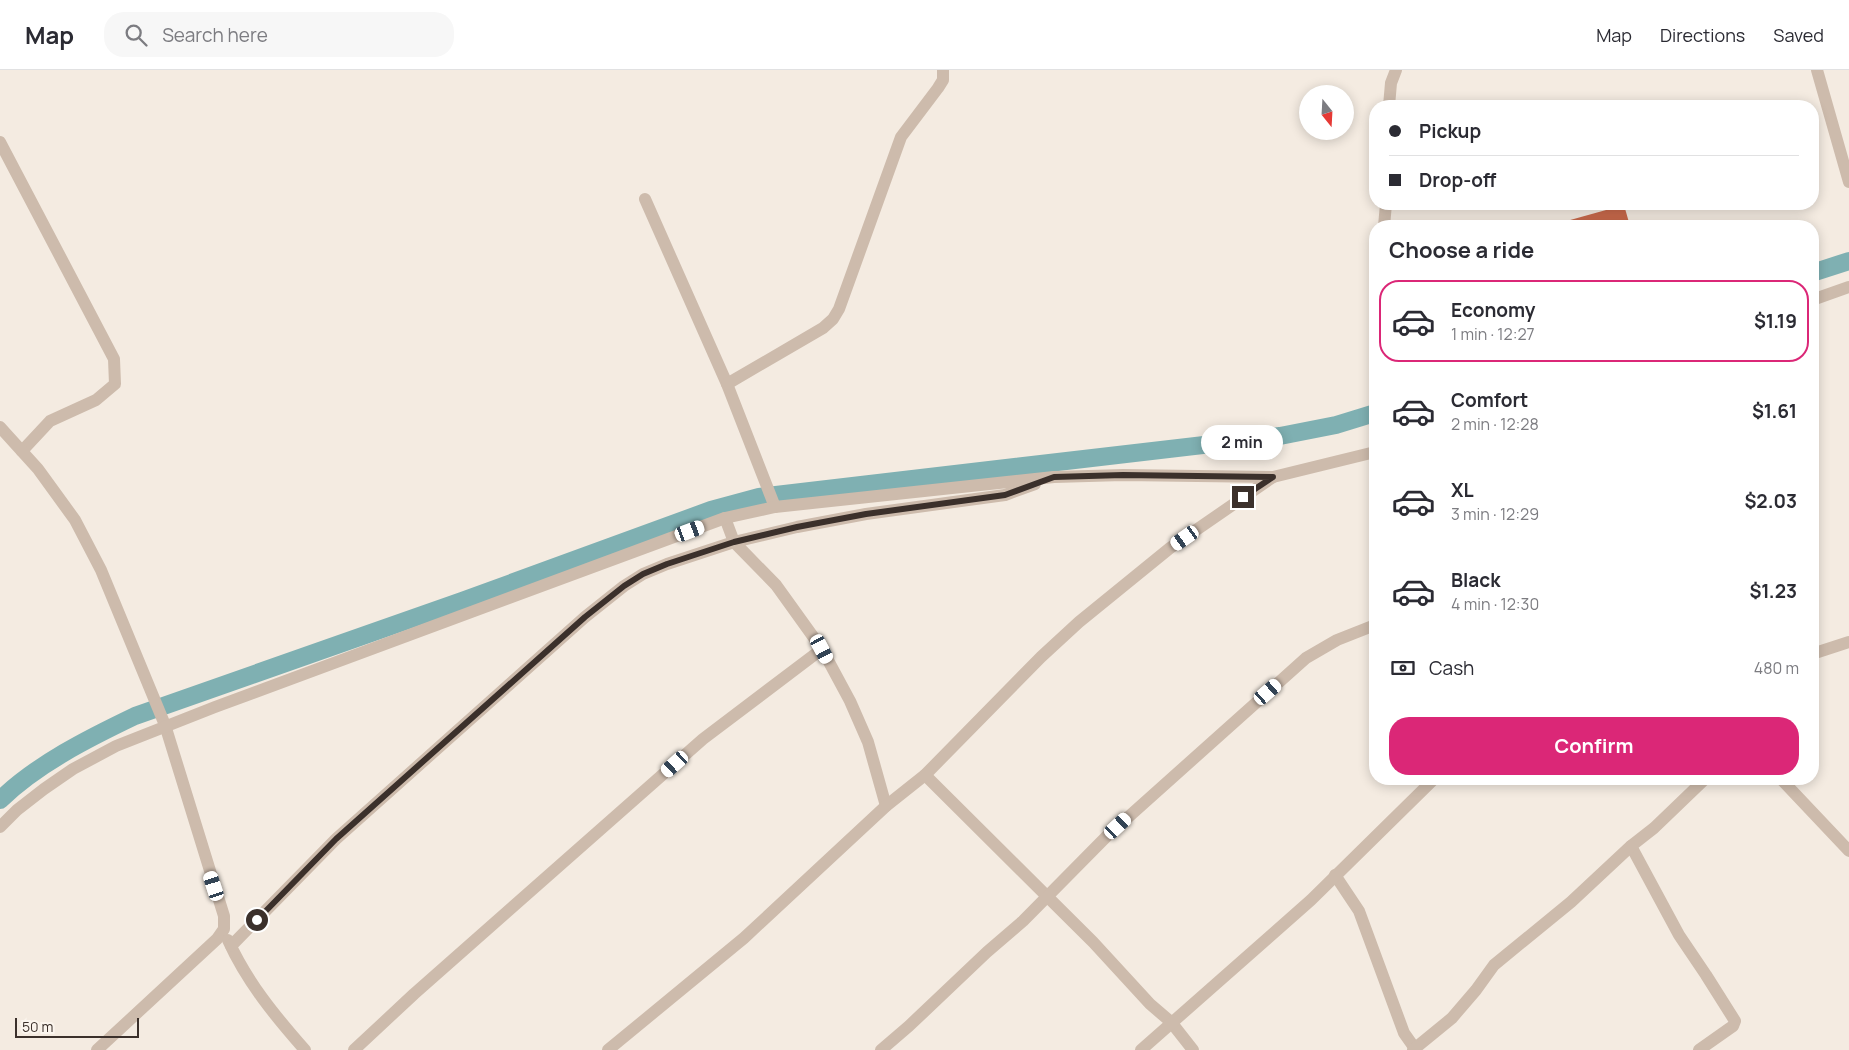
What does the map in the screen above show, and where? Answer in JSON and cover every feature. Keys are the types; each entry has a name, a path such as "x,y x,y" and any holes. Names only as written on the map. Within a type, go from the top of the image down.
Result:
{"street":[{"path":"727,384 823,328 833,319 839,309 901,137 938,88 943,80 943,70"},
{"path":"1389,100 1391,83 1396,70"},
{"path":"1817,70 1849,182"},
{"path":"0,142 114,359 115,384 96,400 50,421 22,451"},
{"path":"645,199 727,384 775,507"},
{"path":"1819,297 1849,286"},
{"path":"0,427 38,469 75,520 101,570 165,725 224,916 224,929 231,946 242,968 262,999 305,1050"},
{"path":"0,827 17,810 73,769 116,746 165,725 725,518 775,507 1054,477 1123,475 1273,477 1369,453"},
{"path":"231,946 336,839 604,601 643,574 734,542 797,527 866,514 1005,495 1054,477"},
{"path":"608,1050 744,938 886,806 925,775 1041,657 1079,622 1170,548 1273,477"},
{"path":"725,518 734,542 776,585 822,649 850,701 868,742 886,806"},
{"path":"881,1050 1048,898 1106,837 1306,658 1337,640 1369,627"},
{"path":"1819,652 1849,642"},
{"path":"354,1050 414,994 703,739 822,649"},
{"path":"925,775 1093,942 1150,1004 1171,1022 1193,1050"},
{"path":"1141,1050 1311,900 1334,875 1428,785"},
{"path":"1334,875 1359,911 1404,1033 1415,1050 1452,1018 1494,965 1571,902 1699,785"},
{"path":"1787,785 1849,851"},
{"path":"1632,846 1679,935 1735,1021 1733,1026 1699,1050"},
{"path":"96,1050 217,940 224,929"}],"building":[{"path":"1606,210 1625,210 1628,220 1570,220"}],"waterway":[{"path":"1819,271 1849,261"},
{"path":"0,800 47,763 135,716 462,601 711,510 759,497 1280,436 1336,425 1369,415"}],"route":[{"path":"257,920 336,839 585,617 624,586 643,574 734,542 797,527 866,514 1005,495 1054,477 1123,475 1273,477 1243,497"}]}
